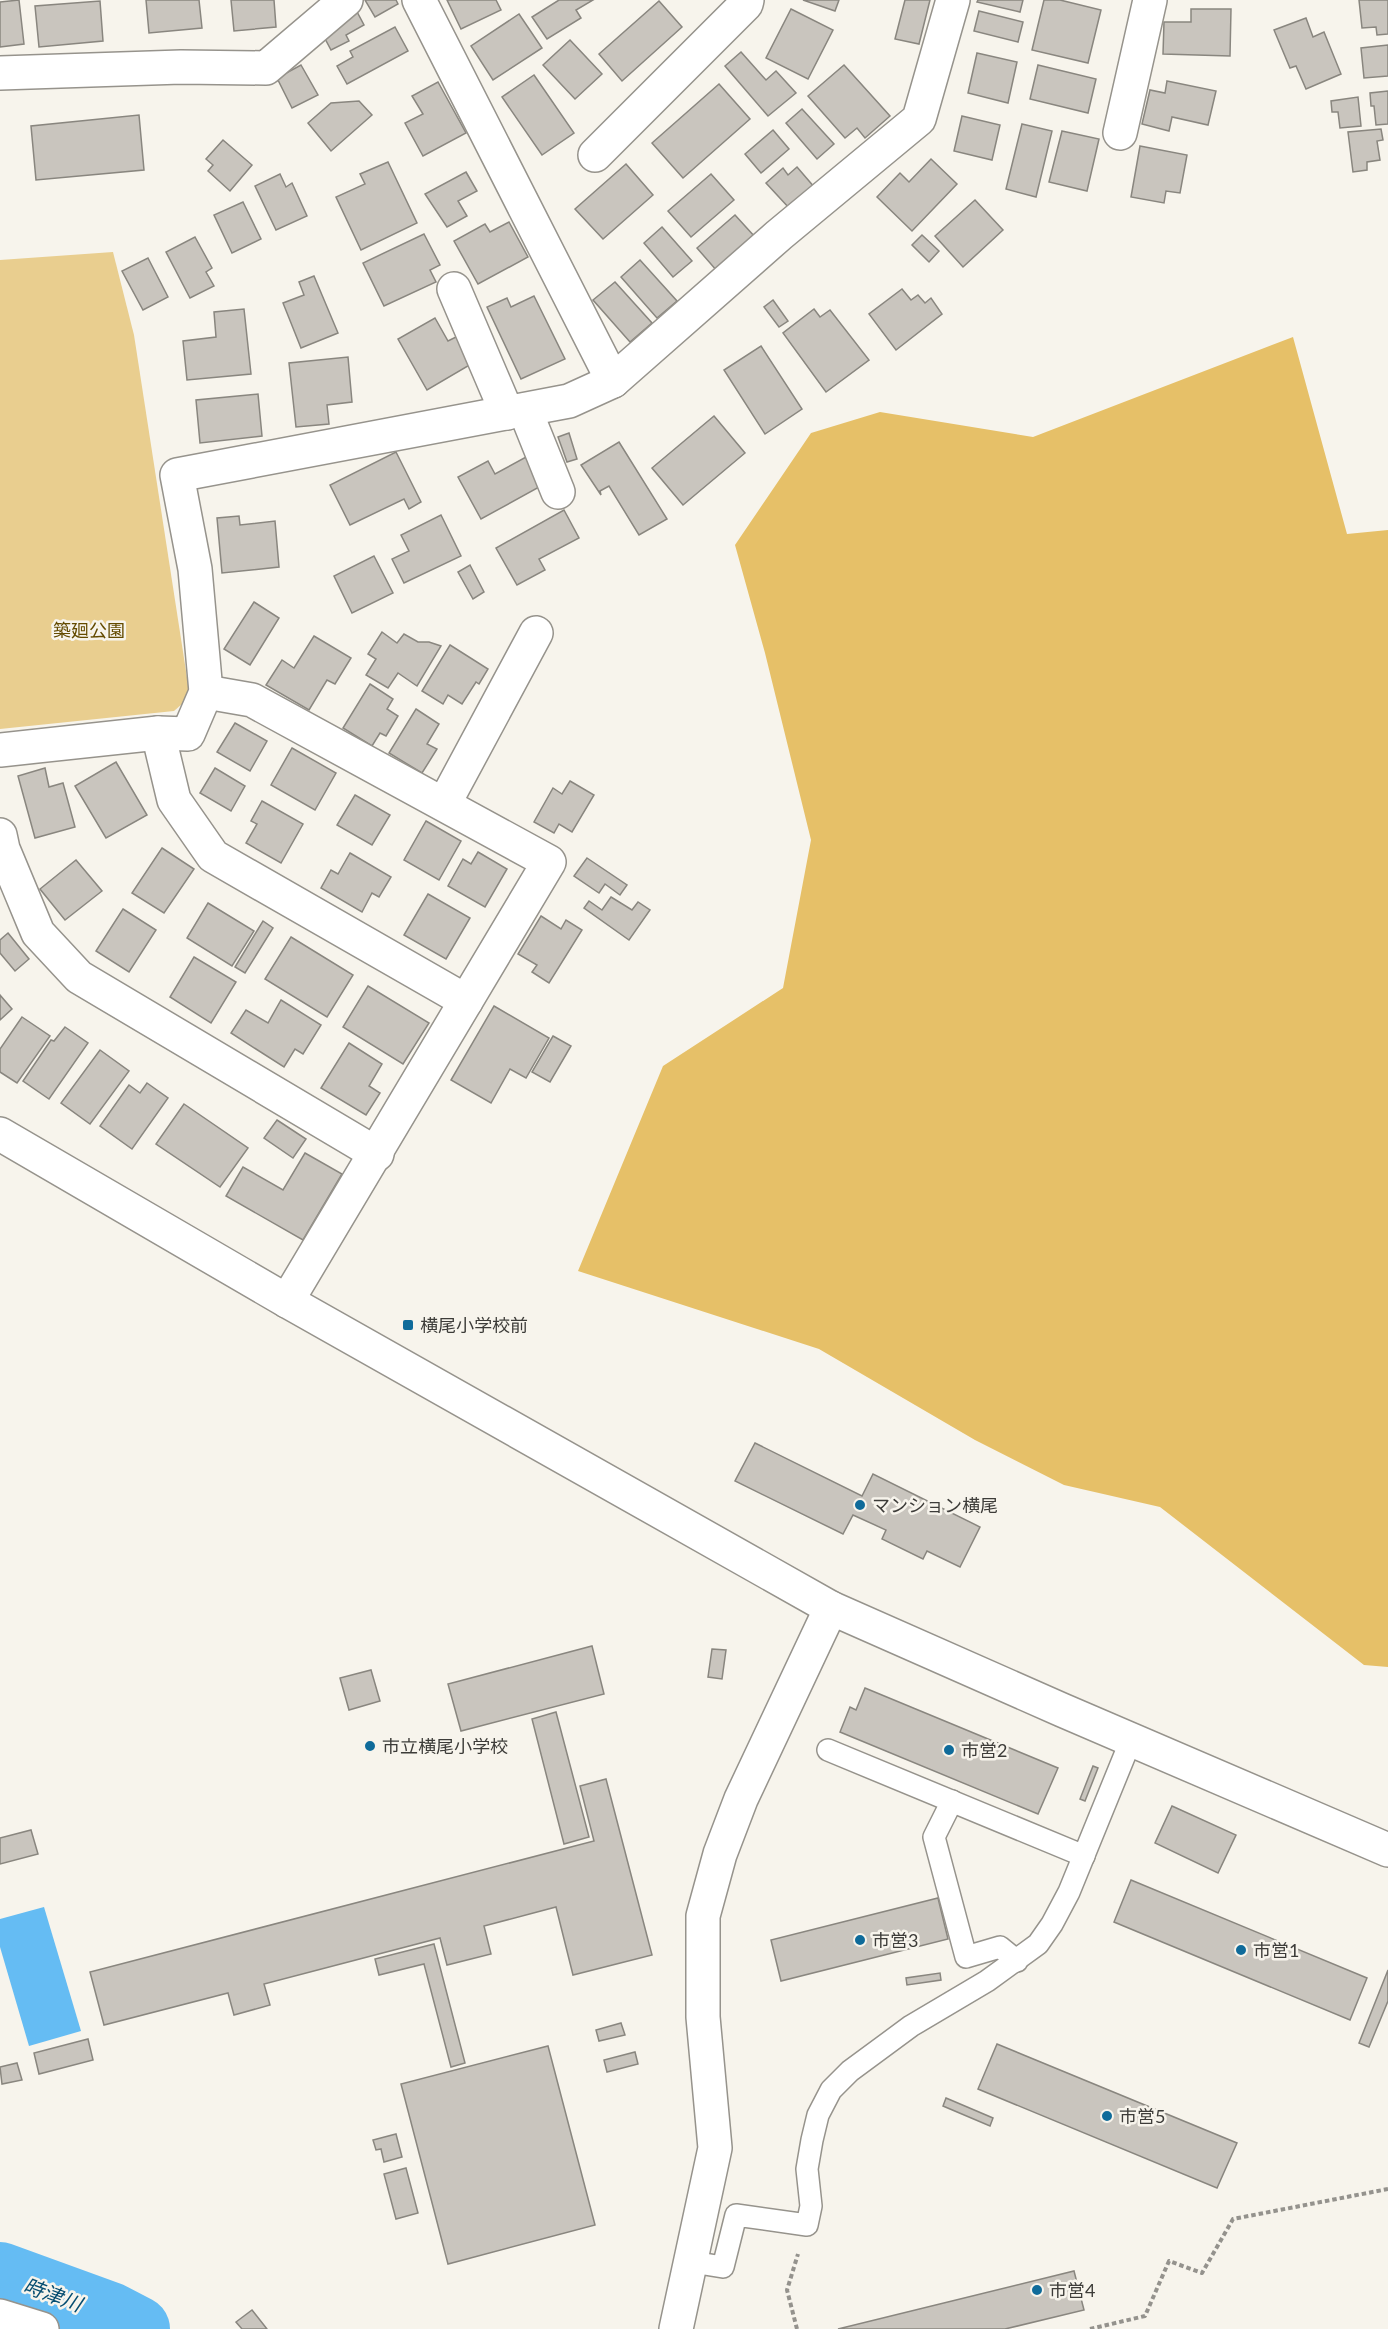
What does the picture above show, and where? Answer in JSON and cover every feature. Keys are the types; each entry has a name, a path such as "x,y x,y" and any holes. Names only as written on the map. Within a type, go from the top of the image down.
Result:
{"street":[{"path":"0,73 181,67 266,68 346,0"},
{"path":"419,0 613,381"},
{"path":"595,155 746,4 747,0"},
{"path":"0,750 158,733 188,734 206,692 195,569 177,475 568,401 613,381 779,235 919,119 953,0"},
{"path":"1120,133 1150,0"},
{"path":"454,289 558,492"},
{"path":"444,804 536,633"},
{"path":"206,692 252,700 549,862 377,1154 287,1301"},
{"path":"158,733 174,800 213,856 466,1001"},
{"path":"0,835 3,849 38,933 79,977 377,1154"},
{"path":"0,1134 287,1301 831,1608 1388,1850"},
{"path":"676,2329 715,2148 703,2017 703,1916 720,1854 741,1799 831,1608"},
{"path":"0,2316 42,2329"}],"lane":[{"path":"692,2262 723,2267 736,2216 807,2225 811,2206 807,2169 812,2140 818,2115 831,2090 850,2071 911,2026 987,1981 1038,1944 1069,1892 1131,1740"},
{"path":"828,1750 1084,1856"},
{"path":"952,1801 934,1837 966,1957 1000,1947 1017,1961"}],"path":[{"path":"1090,2329 1145,2316 1169,2261 1202,2273 1233,2219 1388,2188"},
{"path":"797,2329 787,2290 807,2225"}],"green space":[{"name":"築廻公園","path":"113,252 134,335 190,697 174,711 0,729 0,260"}],"shaded area":[{"path":"1293,337 1347,534 1388,530 1388,1667 1364,1665 1160,1507 1064,1485 975,1440 819,1349 578,1271 663,1066 783,988 811,840 765,653 735,545 811,433 880,412 1033,437"}],"water":[{"path":"44,1907 81,2031 29,2046 0,1947 0,1919"}],"building":[{"path":"19,0 24,44 0,47 0,2"},
{"path":"146,0 199,0 202,28 149,33"},
{"path":"231,0 274,0 276,27 234,31"},
{"path":"365,0 396,0 398,4 375,17"},
{"path":"447,0 496,0 501,10 461,29"},
{"path":"559,0 593,0 576,10 581,18 547,39 532,17"},
{"path":"803,0 839,0 835,11"},
{"path":"905,0 930,0 919,44 895,39"},
{"path":"978,0 1023,0 1020,12 977,2"},
{"path":"1044,0 1060,0 1101,10 1088,63 1032,50"},
{"path":"1359,0 1388,0 1388,34 1377,35 1376,27 1362,28"},
{"path":"100,1 103,41 39,47 35,6"},
{"path":"659,1 682,27 622,81 599,54"},
{"path":"355,8 364,25 346,35 349,41 331,50 322,33"},
{"path":"791,9 833,30 808,79 766,58"},
{"path":"1191,9 1231,9 1230,56 1163,54 1164,22 1191,22"},
{"path":"979,11 1023,22 1018,42 974,31"},
{"path":"519,14 542,48 493,80 471,46"},
{"path":"1306,18 1313,37 1324,32 1341,74 1306,89 1296,66 1290,68 1274,30"},
{"path":"395,27 408,51 347,84 337,66 353,57 350,51"},
{"path":"570,40 602,74 575,99 543,65"},
{"path":"1388,45 1388,76 1364,78 1361,48"},
{"path":"741,52 766,80 776,71 796,93 768,116 725,66"},
{"path":"977,53 1017,62 1008,103 968,93"},
{"path":"301,65 318,95 292,108 277,78"},
{"path":"844,65 890,116 865,138 857,128 845,138 808,96"},
{"path":"1038,65 1096,79 1088,113 1030,99"},
{"path":"534,75 574,133 542,155 502,97"},
{"path":"1167,81 1216,91 1208,125 1172,117 1169,131 1142,124 1150,90 1165,93"},
{"path":"438,82 466,133 423,156 405,123 423,114 412,96"},
{"path":"719,84 750,119 683,178 652,143"},
{"path":"1388,91 1388,124 1376,125 1370,93"},
{"path":"1358,97 1361,126 1340,128 1338,112 1332,112 1331,101"},
{"path":"359,101 372,115 331,151 308,123 331,103"},
{"path":"802,109 834,144 817,159 786,123"},
{"path":"139,115 144,170 36,180 31,126"},
{"path":"962,116 1000,125 992,160 954,151"},
{"path":"1022,124 1052,131 1036,197 1006,189"},
{"path":"1381,129 1383,140 1377,141 1380,160 1367,162 1367,170 1353,172 1348,132"},
{"path":"773,130 789,149 761,173 745,154"},
{"path":"1062,131 1099,139 1087,191 1049,182"},
{"path":"223,140 252,165 230,191 208,171 213,165 206,159"},
{"path":"1140,146 1187,155 1180,193 1166,191 1164,203 1131,197"},
{"path":"931,159 957,184 912,231 877,197 900,173 909,182"},
{"path":"388,162 417,223 361,250 336,197 365,184 360,174"},
{"path":"626,164 653,195 603,239 575,209"},
{"path":"797,167 815,188 790,209 766,183 783,168 788,175"},
{"path":"466,172 477,191 458,201 467,216 447,227 425,194"},
{"path":"280,174 286,187 292,183 307,216 276,230 255,186"},
{"path":"711,174 734,200 691,237 668,211"},
{"path":"975,200 1003,230 963,267 935,236"},
{"path":"243,202 261,239 232,253 214,215"},
{"path":"735,215 755,237 717,271 697,248"},
{"path":"509,222 528,257 478,284 454,241 485,224 490,232"},
{"path":"662,227 692,261 673,277 644,243"},
{"path":"424,234 440,265 430,270 436,282 384,306 363,263"},
{"path":"922,235 939,251 929,262 912,245"},
{"path":"195,237 212,268 206,272 214,286 190,298 166,252"},
{"path":"148,258 168,297 143,310 122,271"},
{"path":"640,260 677,301 657,318 621,277"},
{"path":"314,276 338,333 301,348 283,303 304,295 299,282"},
{"path":"615,282 652,323 630,342 593,300"},
{"path":"902,289 911,300 918,295 925,303 931,298 942,314 896,350 869,314"},
{"path":"534,296 565,359 521,379 487,307 507,298 511,307"},
{"path":"773,300 788,321 779,327 764,307"},
{"path":"244,309 251,374 187,380 183,341 216,337 214,312"},
{"path":"814,309 820,317 830,310 869,360 826,392 783,333"},
{"path":"435,318 448,341 458,336 473,363 427,390 398,339"},
{"path":"761,346 802,409 765,434 724,370"},
{"path":"348,357 352,402 327,405 329,424 296,427 289,363"},
{"path":"258,394 262,436 200,443 196,400"},
{"path":"714,416 745,453 683,505 652,468"},
{"path":"569,433 577,459 567,462 558,437"},
{"path":"619,442 667,519 639,535 609,486 600,491 601,495 581,465"},
{"path":"396,452 421,502 409,509 404,499 350,525 330,485"},
{"path":"526,457 541,486 481,519 458,477 488,461 495,474"},
{"path":"564,510 579,538 539,559 545,570 517,585 496,548"},
{"path":"441,515 461,556 404,583 392,559 409,551 401,535"},
{"path":"239,516 240,525 275,521 279,567 222,573 217,518"},
{"path":"374,556 393,593 352,613 334,576"},
{"path":"470,565 484,592 473,599 458,572"},
{"path":"254,602 279,618 250,665 224,649"},
{"path":"382,632 397,643 404,634 418,642 429,642 441,646 417,686 398,673 388,688 366,675 376,659 368,654"},
{"path":"314,636 351,658 335,684 327,680 309,710 266,685 282,660 294,668"},
{"path":"450,645 488,669 479,684 476,682 462,704 448,695 443,704 422,691"},
{"path":"370,684 393,699 387,709 398,716 386,736 380,733 372,746 343,728"},
{"path":"416,709 439,724 427,744 437,749 422,773 389,753"},
{"path":"235,723 267,741 250,771 217,752"},
{"path":"292,748 336,773 315,810 271,785"},
{"path":"116,762 147,815 106,838 75,786"},
{"path":"45,768 49,787 63,783 75,827 35,838 18,776"},
{"path":"215,768 245,786 231,811 200,793"},
{"path":"570,781 594,795 572,832 559,824 554,833 534,822 553,788 562,794"},
{"path":"355,795 390,815 372,845 337,825"},
{"path":"262,801 303,824 281,863 246,843 257,824 251,821"},
{"path":"426,821 461,841 439,880 404,860"},
{"path":"162,848 194,869 164,913 132,893"},
{"path":"478,852 507,869 485,907 448,886 463,859 471,864"},
{"path":"350,853 391,877 379,897 372,893 362,912 321,888 331,870 338,874"},
{"path":"587,858 627,885 620,895 605,884 599,893 574,876"},
{"path":"76,860 102,891 65,920 40,889"},
{"path":"428,894 470,918 446,959 404,935"},
{"path":"611,897 632,910 638,902 650,910 629,940 584,908 589,901 602,910"},
{"path":"208,903 254,931 232,966 187,938"},
{"path":"123,909 156,930 129,972 96,951"},
{"path":"541,916 561,929 566,920 582,930 549,983 532,972 537,965 518,954"},
{"path":"263,921 273,928 245,973 235,967"},
{"path":"8,933 29,959 15,971 0,953 0,940"},
{"path":"291,937 353,975 327,1017 265,979"},
{"path":"194,957 236,982 211,1023 170,997"},
{"path":"368,986 429,1023 403,1064 343,1027"},
{"path":"0,995 12,1009 0,1020"},
{"path":"281,1000 321,1025 303,1054 295,1049 284,1067 231,1033 246,1010 268,1023"},
{"path":"494,1006 549,1038 526,1078 510,1069 491,1103 451,1080"},
{"path":"22,1017 50,1036 17,1083 0,1072 0,1049"},
{"path":"65,1027 88,1043 49,1099 23,1081 51,1040 54,1041"},
{"path":"553,1036 571,1046 550,1082 532,1072"},
{"path":"349,1043 382,1064 369,1086 380,1093 366,1115 321,1088"},
{"path":"100,1050 129,1071 90,1124 61,1103"},
{"path":"147,1083 168,1098 132,1149 100,1126 129,1085 140,1093"},
{"path":"184,1104 248,1148 220,1187 156,1144"},
{"path":"277,1120 306,1139 293,1158 264,1138"},
{"path":"305,1153 342,1174 303,1240 226,1196 243,1167 283,1190"},
{"name":"マンション横尾","path":"755,1443 862,1496 873,1474 980,1527 960,1567 927,1551 923,1559 882,1539 886,1530 853,1515 843,1534 735,1481"},
{"path":"592,1646 604,1694 461,1731 448,1684"},
{"path":"712,1649 726,1650 722,1679 708,1677"},
{"path":"371,1670 380,1701 349,1710 340,1678"},
{"name":"市営2","path":"865,1688 1058,1768 1038,1814 840,1732 850,1707 856,1710"},
{"path":"556,1712 589,1837 564,1844 532,1719"},
{"path":"1093,1766 1098,1768 1085,1801 1080,1799"},
{"path":"606,1779 652,1955 573,1975 556,1907 484,1926 491,1954 447,1965 440,1938 264,1984 270,2005 234,2015 228,1993 104,2025 90,1972 594,1841 580,1786"},
{"path":"1172,1806 1236,1835 1218,1873 1155,1843"},
{"path":"31,1830 38,1854 0,1864 0,1838"},
{"name":"市営1","path":"1131,1880 1367,1978 1350,2020 1114,1922"},
{"name":"市営3","path":"938,1898 948,1939 781,1981 771,1940"},
{"path":"434,1944 465,2063 451,2067 424,1964 379,1975 375,1959"},
{"path":"1388,1970 1388,2001 1369,2047 1359,2043"},
{"path":"940,1973 941,1980 907,1985 906,1978"},
{"path":"621,2023 625,2035 599,2041 596,2030"},
{"path":"88,2039 93,2060 39,2074 34,2053"},
{"name":"市営5","path":"997,2044 1237,2143 1217,2188 978,2089"},
{"path":"548,2046 595,2225 448,2264 401,2084"},
{"path":"635,2052 638,2064 607,2072 604,2060"},
{"path":"17,2063 22,2080 2,2084 0,2067"},
{"path":"946,2098 993,2118 990,2126 943,2106"},
{"path":"396,2134 402,2157 384,2162 381,2149 376,2150 373,2140"},
{"path":"406,2168 418,2213 396,2219 384,2174"},
{"name":"市営4","path":"1074,2271 1084,2310 1005,2329 838,2329"},
{"path":"252,2310 267,2329 242,2329 236,2322"}],"waterway":[{"name":"時津川","path":"0,2275 110,2315 137,2329"}],"place":[{"name":"横尾小学校前","path":"408,1325"},
{"name":"マンション横尾","path":"860,1505"},
{"name":"市立横尾小学校","path":"370,1746"},
{"name":"市営2","path":"949,1750"},
{"name":"市営3","path":"860,1940"},
{"name":"市営1","path":"1241,1950"},
{"name":"市営5","path":"1107,2116"},
{"name":"市営4","path":"1037,2290"}]}
